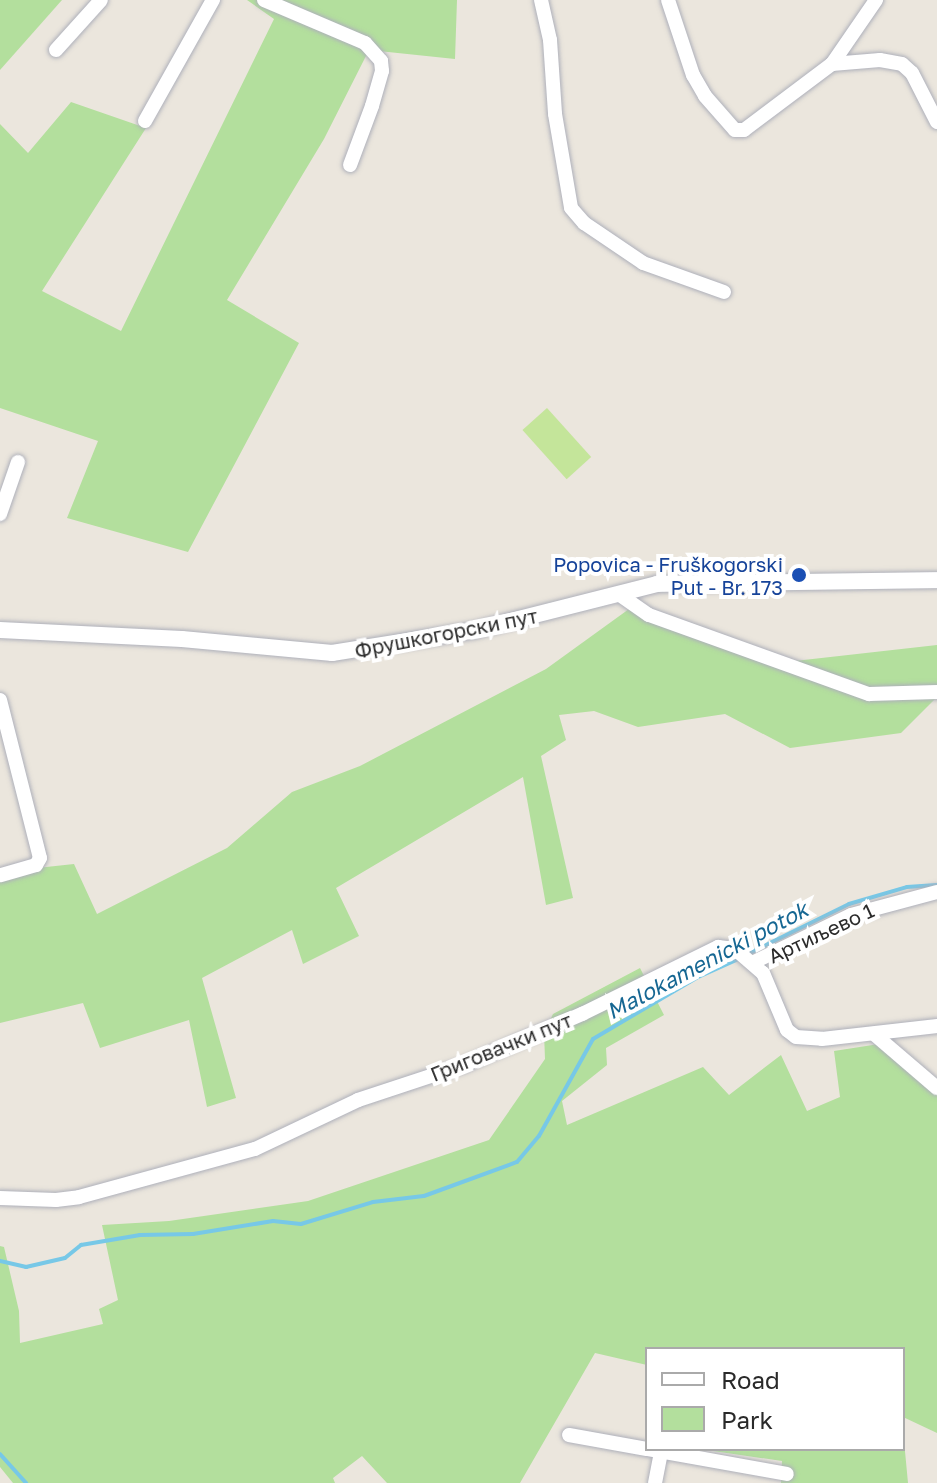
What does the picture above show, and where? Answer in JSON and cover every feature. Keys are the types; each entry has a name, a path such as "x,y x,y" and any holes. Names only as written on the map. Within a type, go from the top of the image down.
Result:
{"street":[{"path":"56,50 101,0"},
{"path":"145,121 213,0"},
{"path":"264,0 365,43 381,61 382,71 372,106 350,165"},
{"path":"541,0 550,40 555,114 571,208 584,223 643,263 724,292"},
{"path":"668,0 693,75 705,96 735,130 744,130 754,124 832,64 876,0"},
{"path":"832,64 880,60 902,64 912,73 937,122"},
{"path":"0,514 18,462"},
{"name":"Фрушкогорски пут","path":"0,630 169,638 332,653 475,630 657,584 937,580"},
{"path":"620,595 649,615 869,694 937,692"},
{"path":"0,700 40,858 36,865 0,875"},
{"name":"Артиљево 1","path":"752,963 851,915 937,892"},
{"name":"Григовачки пут","path":"0,1198 56,1200 79,1197 255,1149 358,1100 464,1065 582,1014 718,947 735,949 763,973 787,1030 796,1037 822,1039 874,1034"},
{"path":"874,1034 937,1026"},
{"path":"874,1034 937,1088"},
{"path":"569,1435 645,1449"},
{"path":"652,1451 655,1483"},
{"path":"658,1451 787,1474"}],"green space":[{"path":"0,0 62,0 0,70"},
{"path":"247,0 457,0 455,59 369,50 324,139 227,300 299,343 188,552 67,518 98,441 0,408 0,124 28,153 71,102 146,128 42,291 121,331 274,19"},
{"path":"547,408 591,457 567,479 522,430"},
{"path":"629,609 768,664 937,645 937,697 901,733 790,748 725,714 638,727 594,711 559,715 566,740 541,756 573,898 546,905 523,777 336,888 359,936 303,964 292,930 202,978 236,1098 207,1107 189,1020 100,1048 83,1003 0,1023 0,872 74,864 97,914 227,848 292,792 360,766 546,669"},
{"path":"640,968 664,1015 606,1048 607,1065 562,1101 567,1125 703,1067 729,1095 781,1055 807,1111 840,1097 834,1051 879,1044 937,1089 937,1433 905,1418 905,1347 645,1347 645,1365 595,1353 520,1483 387,1483 362,1456 333,1478 335,1483 13,1483 0,1467 0,1246 4,1247 19,1311 20,1343 103,1324 99,1309 118,1300 102,1225 169,1221 308,1201 489,1140 545,1059 544,1033 553,1014"},
{"path":"713,1451 905,1451 908,1483 781,1483 782,1461"}],"waterway":[{"name":"Malokamenicki potok","path":"746,955 849,904 907,887 937,885"},
{"name":"Malokamenicki potok","path":"0,1261 26,1267 65,1258 81,1245 140,1235 193,1234 273,1221 301,1224 373,1202 424,1196 517,1162 539,1136 593,1039 696,978 738,959"},
{"path":"0,1454 26,1483"}],"place":[{"name":"Popovica - Fruškogorski Put - Br. 173","path":"799,575"}]}
